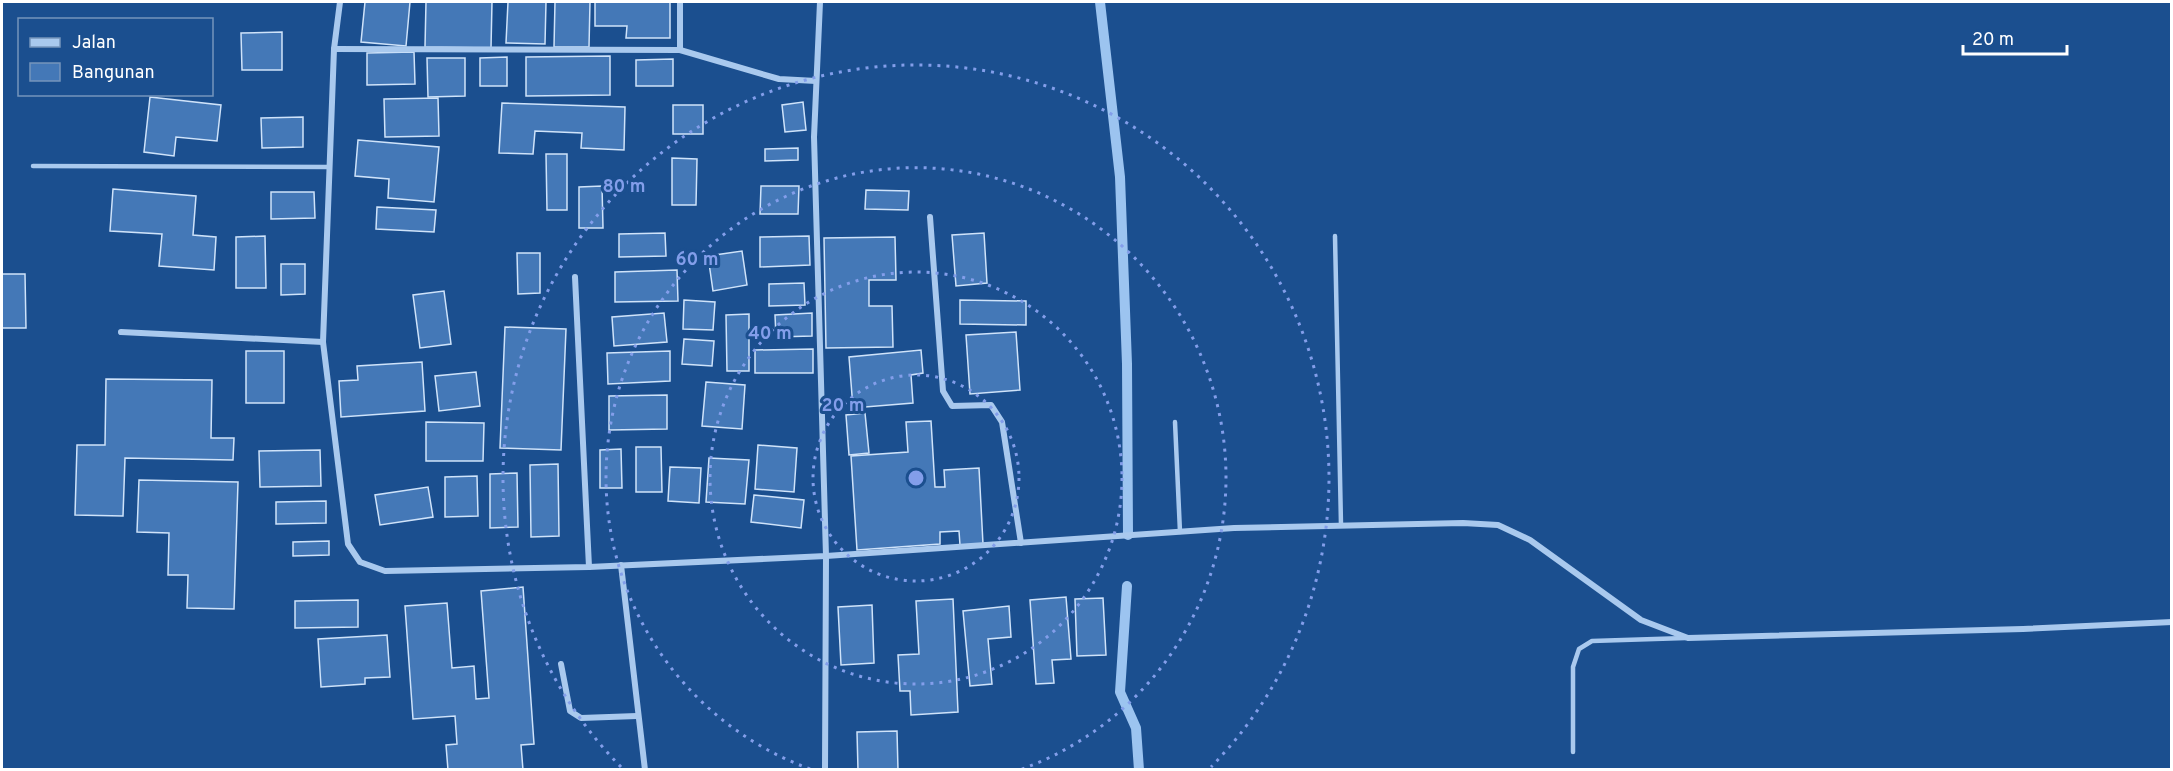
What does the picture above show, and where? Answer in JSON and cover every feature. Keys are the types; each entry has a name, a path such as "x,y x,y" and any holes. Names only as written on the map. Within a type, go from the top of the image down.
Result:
{"street":[{"path":"340,2 334,49 323,342 348,544 360,562 385,572 589,567 826,556 1234,528 1463,523 1498,525 1530,540 1641,620 1688,638 2023,629 2172,622"},
{"path":"680,2 680,50"},
{"path":"820,2 814,137 826,556 825,770"},
{"path":"334,49 680,50 779,79 816,81"},
{"path":"930,217 943,392 952,406 991,405 1002,422 1021,543"},
{"path":"574,278 589,567"},
{"path":"121,332 323,342"},
{"path":"621,565 645,770"},
{"path":"561,664 570,711 574,715 581,718 637,716"}],"lane":[{"path":"33,166 329,167"},
{"path":"1335,236 1341,525"},
{"path":"1175,422 1180,532"},
{"path":"1573,752 1573,667 1579,649 1592,641 1688,638"}],"building":[{"path":"365,2 410,2 406,46 361,42"},
{"path":"426,2 492,2 491,48 425,47"},
{"path":"508,2 546,2 545,44 506,43"},
{"path":"555,2 590,2 589,47 554,47"},
{"path":"595,2 670,2 670,38 626,38 627,26 595,26"},
{"path":"282,32 282,70 242,70 241,33"},
{"path":"414,52 415,84 367,85 367,53"},
{"path":"610,56 610,95 526,96 526,57"},
{"path":"507,57 507,86 480,86 480,58"},
{"path":"427,58 465,58 465,96 428,97"},
{"path":"673,59 673,86 636,86 636,60"},
{"path":"150,97 221,105 217,141 176,137 174,156 144,152"},
{"path":"438,98 439,136 385,137 384,99"},
{"path":"803,102 806,130 785,132 782,105"},
{"path":"502,103 625,107 624,150 581,148 582,133 535,131 533,154 499,153"},
{"path":"673,105 703,105 703,134 673,134"},
{"path":"303,117 303,147 262,148 261,118"},
{"path":"358,140 439,147 434,202 388,198 389,179 355,176"},
{"path":"798,148 798,160 765,161 765,149"},
{"path":"546,154 567,154 567,210 547,210"},
{"path":"672,158 697,159 696,205 672,205"},
{"path":"602,186 603,228 579,228 579,187"},
{"path":"761,186 799,186 798,214 760,214"},
{"path":"113,189 196,196 193,235 216,237 214,270 159,266 162,234 110,231"},
{"path":"866,190 909,191 908,210 865,209"},
{"path":"271,192 314,192 315,218 271,219"},
{"path":"377,207 436,210 434,232 376,229"},
{"path":"665,233 666,256 619,257 619,234"},
{"path":"984,233 987,283 956,286 952,235"},
{"path":"265,236 266,288 236,288 236,237"},
{"path":"809,236 810,265 760,267 760,237"},
{"path":"895,237 896,280 869,280 869,306 892,306 893,347 826,348 824,238"},
{"path":"742,251 747,285 713,291 708,256"},
{"path":"517,253 540,253 540,293 518,294"},
{"path":"281,264 305,264 305,294 281,295"},
{"path":"677,270 678,301 615,302 615,272"},
{"path":"2,274 25,274 26,328 2,328"},
{"path":"804,283 805,305 769,306 769,284"},
{"path":"444,291 451,344 420,348 413,295"},
{"path":"684,300 715,302 713,330 683,329"},
{"path":"960,300 1026,301 1026,325 960,324"},
{"path":"664,313 667,342 614,346 612,317"},
{"path":"812,313 812,336 776,337 775,315"},
{"path":"749,314 749,371 727,371 726,315"},
{"path":"505,327 566,329 561,450 500,448"},
{"path":"1016,332 1020,390 970,394 966,335"},
{"path":"684,339 714,341 712,366 682,364"},
{"path":"813,349 813,373 755,373 755,350"},
{"path":"921,350 923,373 911,375 913,403 853,408 849,357"},
{"path":"246,351 284,351 284,403 246,403"},
{"path":"670,351 670,381 608,384 607,353"},
{"path":"422,362 425,411 341,417 339,381 358,380 357,366"},
{"path":"476,372 480,406 439,411 435,376"},
{"path":"106,379 212,380 211,438 234,438 233,460 125,458 123,516 75,515 77,445 105,445"},
{"path":"706,382 745,385 742,429 702,426"},
{"path":"667,395 667,429 609,430 609,396"},
{"path":"865,413 869,453 849,455 846,415"},
{"path":"931,421 935,487 945,487 944,470 979,468 983,544 960,545 959,531 940,532 940,544 857,550 851,456 908,452 906,422"},
{"path":"426,422 484,423 483,461 426,461"},
{"path":"758,445 797,448 794,492 755,489"},
{"path":"636,447 661,447 662,492 636,492"},
{"path":"621,449 622,488 600,488 600,450"},
{"path":"320,450 321,486 260,487 259,451"},
{"path":"709,458 749,460 745,504 706,502"},
{"path":"558,464 559,536 531,537 530,465"},
{"path":"670,467 701,468 699,503 668,501"},
{"path":"517,473 518,527 490,528 490,474"},
{"path":"477,476 478,516 445,517 445,477"},
{"path":"139,480 238,482 234,609 187,608 188,575 168,575 169,533 137,532"},
{"path":"428,487 433,517 380,525 375,495"},
{"path":"754,495 804,500 801,528 751,522"},
{"path":"326,501 326,523 276,524 276,502"},
{"path":"329,541 329,555 293,556 293,542"},
{"path":"523,587 534,744 521,745 523,770 448,770 446,745 457,744 455,716 413,719 405,606 447,603 452,668 474,666 476,699 489,698 481,591"},
{"path":"1066,597 1071,659 1052,660 1054,683 1036,684 1030,600"},
{"path":"1103,598 1106,655 1077,656 1075,599"},
{"path":"953,599 958,712 911,715 910,691 900,691 898,655 919,654 916,601"},
{"path":"358,600 358,627 295,628 295,601"},
{"path":"872,605 874,663 841,665 838,607"},
{"path":"1009,606 1011,637 988,639 992,684 970,686 963,611"},
{"path":"387,635 390,677 365,678 365,684 321,687 318,639"},
{"path":"897,731 898,770 858,770 857,732"}],"waterway":[{"path":"1100,2 1120,177 1127,364 1128,535"},
{"path":"1127,586 1120,692 1136,728 1139,770"}]}
